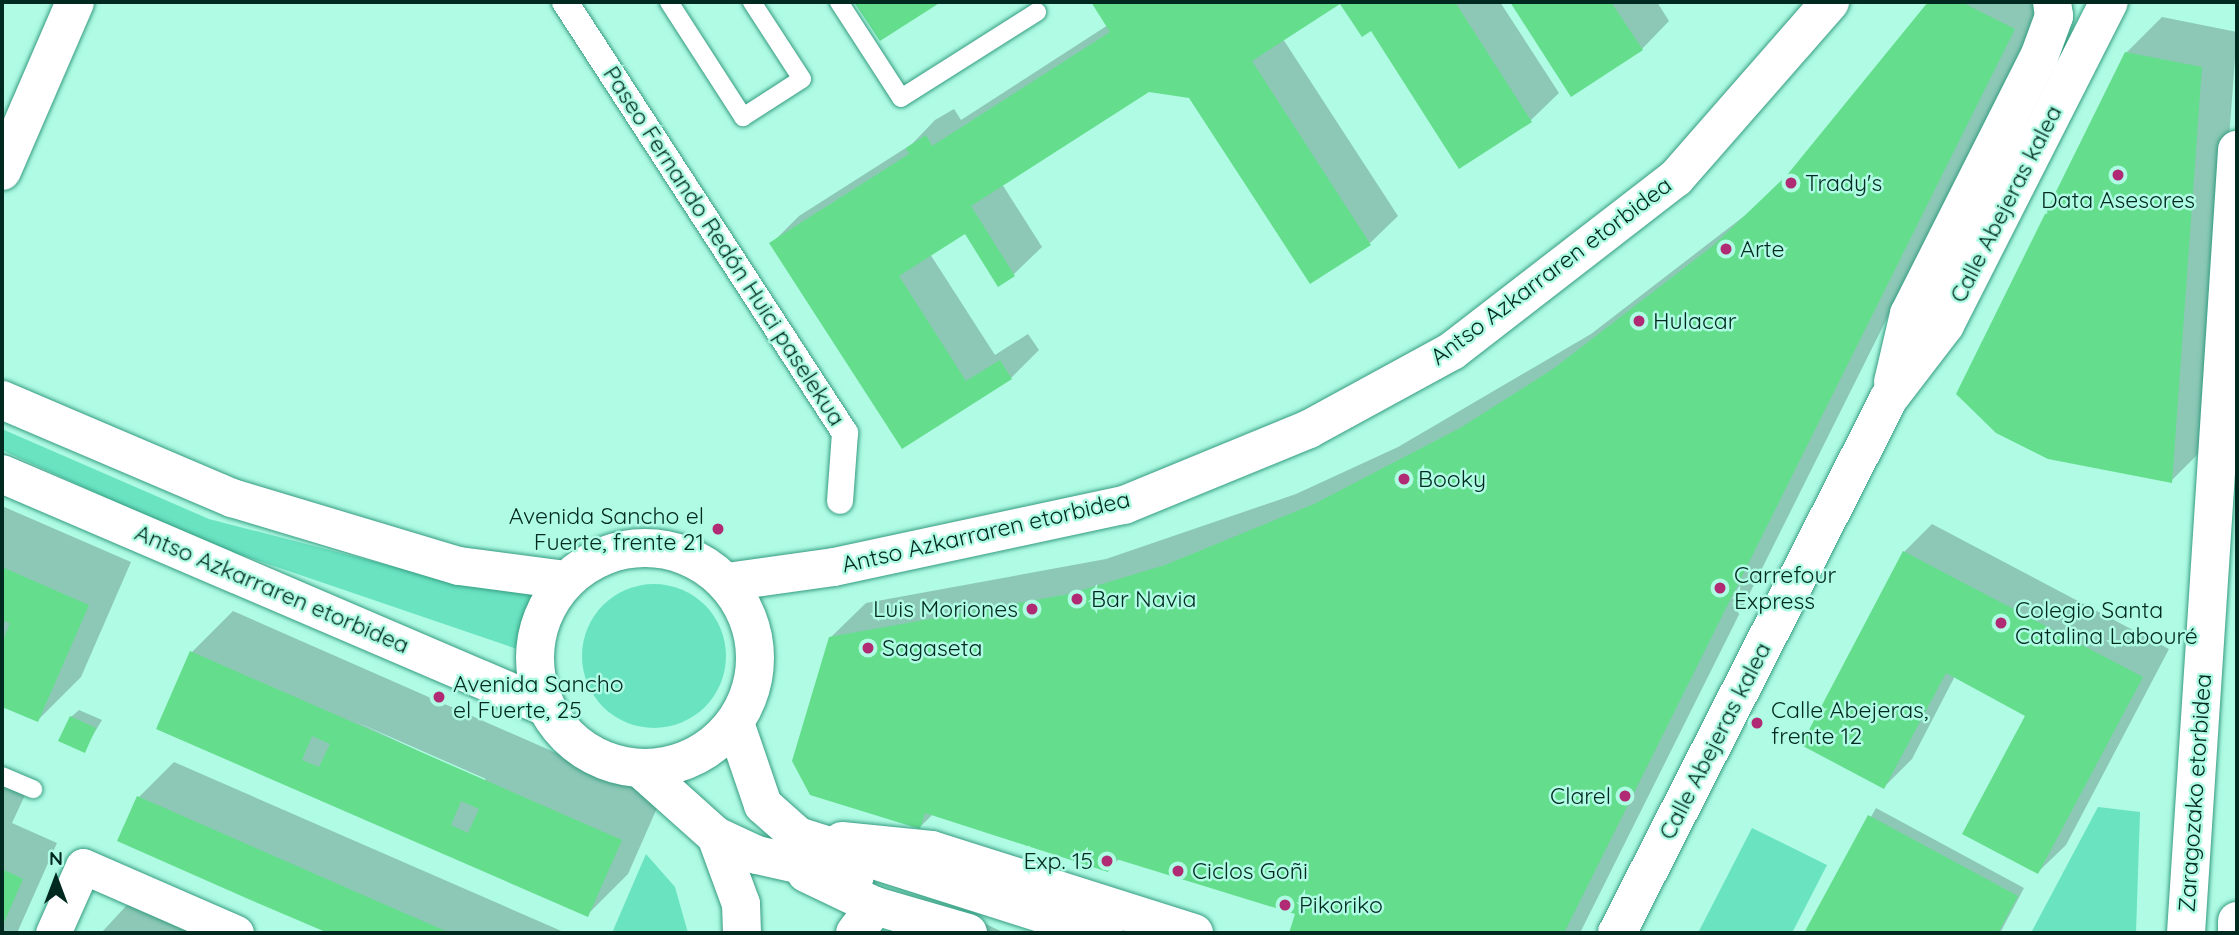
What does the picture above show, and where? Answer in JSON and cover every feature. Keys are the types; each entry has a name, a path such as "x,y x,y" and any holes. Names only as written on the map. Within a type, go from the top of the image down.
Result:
{"street":[{"path":"2,171 75,2"},
{"name":"Paseo Fernando Redón Huici paselekua","path":"565,2 845,433 839,501"},
{"name":"Antso Azkarraren etorbidea","path":"727,582 834,567 1124,505 1308,429 1452,351 1676,178 1830,2"},
{"name":"Calle Abejeras kalea","path":"1889,398 1909,314 2039,57 2054,16 2052,2"},
{"name":"Calle Abejeras kalea","path":"1616,933 1889,398 1945,325 2109,2"},
{"name":"Zaragozako etorbidea","path":"2186,933 2237,150"},
{"path":"2,400 232,498 459,566 566,580"},
{"name":"Antso Azkarraren etorbidea","path":"2,474 541,705"},
{"path":"641,769 698,756 735,723 755,679 754,632 727,582 696,559 668,550 612,552 566,580 537,631 534,670 541,705 583,750 641,769 716,836 741,904 743,933"},
{"path":"735,723 762,806 792,849 865,920 968,933"},
{"path":"716,836 792,849 1104,933"},
{"path":"792,849 1045,933"},
{"path":"792,849 932,850 1194,933"},
{"path":"52,933 83,866 236,933"},
{"path":"2237,921 2237,933"}],"lane":[{"path":"669,2 743,117 802,79 752,2"},
{"path":"839,2 901,98 1037,12"},
{"path":"2,776 33,789"}],"green space":[{"path":"2,429 209,519 457,583 535,594 520,650 206,543 2,450"},
{"path":"654,584 682,589 705,605 721,628 726,656 721,684 705,707 682,723 654,728 626,723 603,707 587,684 582,656 587,628 603,605 626,589"},
{"path":"2098,807 2140,812 2136,933 2031,933"},
{"path":"1752,828 1827,865 1792,933 1698,933"},
{"path":"646,854 675,887 688,933 612,933"}],"building":[{"path":"854,2 941,2 880,41"},
{"path":"1091,2 1455,2 1532,122 1459,169 1371,31 1362,37 1340,4 1252,61 1371,245 1310,284 1189,98 1149,92 971,206 1015,276 998,287 965,234 899,276 966,381 1000,360 1012,379 902,449 769,243 909,154 906,148 926,135 932,146 1110,32"},
{"path":"1510,2 1611,2 1643,50 1571,97"},
{"path":"1928,2 1961,2 2015,29 1564,933 1289,933 1295,914 1113,858 1108,872 925,813 920,829 810,795 792,761 829,637 1069,594 1165,565 1314,504 1460,428 1553,369 1714,245 1787,175"},
{"path":"2125,52 2202,67 2172,483 2048,459 1996,433 1956,394"},
{"path":"1903,551 2143,677 2038,874 1962,834 2025,716 1946,673 1884,789 1801,745"},
{"path":"2,567 89,605 38,722 2,707 2,643 10,623 2,620"},
{"path":"190,651 622,840 588,917 156,729","holes":["312,736 330,744 319,767 302,760","461,801 479,809 468,833 451,825"]},
{"path":"70,716 96,728 85,753 58,741"},
{"path":"137,796 450,933 328,933 246,898 117,841"},
{"path":"1868,815 2018,896 1998,933 1804,933"},
{"path":"2,869 23,879 2,927"}],"place":[{"name":"Data Asesores","path":"2118,175"},
{"name":"Trady's","path":"1791,183"},
{"name":"Arte","path":"1726,249"},
{"name":"Hulacar","path":"1639,321"},
{"name":"Booky","path":"1404,479"},
{"name":"Avenida Sancho el Fuerte, frente 21","path":"718,529"},
{"name":"Carrefour Express","path":"1720,588"},
{"name":"Bar Navia","path":"1077,599"},
{"name":"Luis Moriones","path":"1032,609"},
{"name":"Colegio Santa Catalina Labouré","path":"2001,623"},
{"name":"Sagaseta","path":"868,648"},
{"name":"Avenida Sancho el Fuerte, 25","path":"439,697"},
{"name":"Calle Abejeras, frente 12","path":"1757,723"},
{"name":"Clarel","path":"1625,796"},
{"name":"Exp. 15","path":"1107,861"},
{"name":"Ciclos Goñi","path":"1178,871"},
{"name":"Pikoriko","path":"1285,905"}]}
